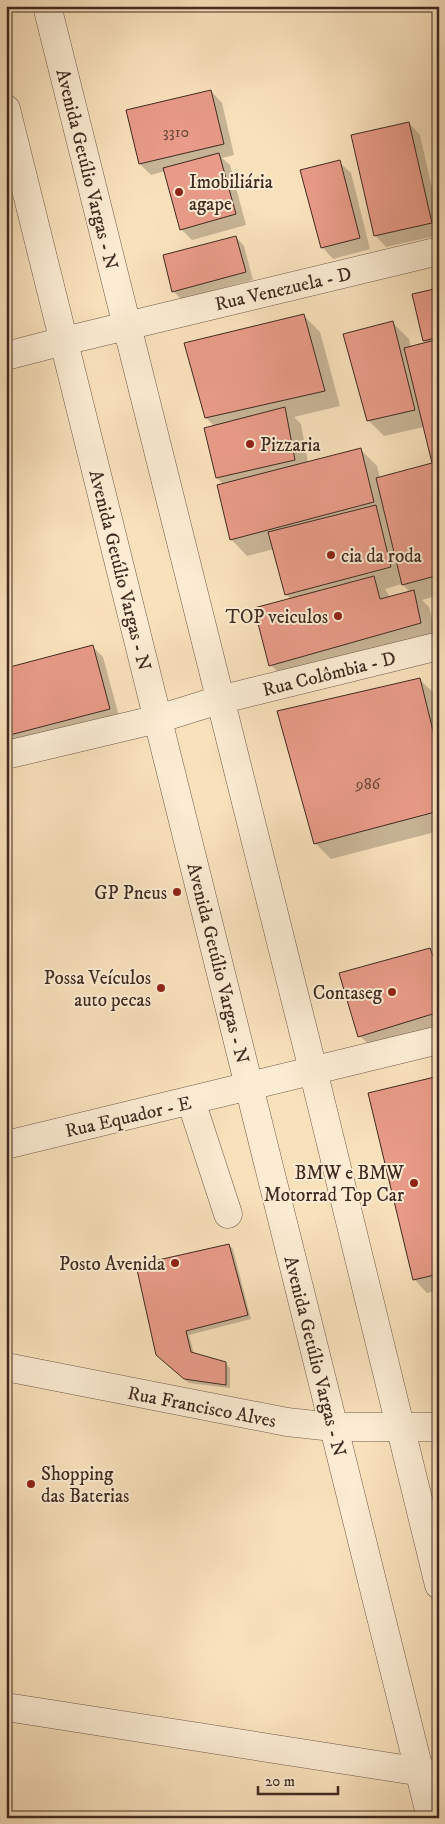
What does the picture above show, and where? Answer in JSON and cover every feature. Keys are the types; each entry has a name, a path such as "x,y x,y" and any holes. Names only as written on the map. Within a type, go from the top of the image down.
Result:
{"street":[{"name":"Avenida Getúlio Vargas - N","path":"47,6 313,1070 439,1585"},
{"name":"Avenida Getúlio Vargas - N","path":"6,109 334,1427 429,1773 430,1818"},
{"name":"Rua Venezuela - D","path":"6,356 439,251"},
{"name":"Rua Colômbia - D","path":"6,756 158,719 219,700 439,646"},
{"name":"Rua Equador - E","path":"6,1145 439,1040"},
{"path":"191,1101 228,1214"},
{"name":"Rua Francisco Alves","path":"6,1367 287,1422 334,1427 439,1427"},
{"path":"6,1707 429,1773"}],"building":[{"path":"211,90 224,144 139,164 126,110"},
{"path":"409,122 432,223 374,236 351,135"},
{"path":"219,153 236,214 180,230 163,168"},
{"path":"340,160 360,238 321,248 300,170"},
{"path":"236,236 246,272 172,292 163,255"},
{"path":"439,288 439,337 423,341 412,294"},
{"path":"304,314 325,391 205,418 184,343"},
{"path":"393,321 415,410 367,421 343,334"},
{"path":"439,339 439,575 402,585 376,478 432,463 404,348"},
{"name":"Pizzaria","path":"285,407 295,460 216,478 204,428"},
{"path":"361,448 374,502 230,540 217,485"},
{"name":"cia da roda","path":"376,505 391,567 285,595 268,532"},
{"name":"TOP veiculos","path":"374,576 380,599 414,590 421,623 269,666 254,608"},
{"path":"93,645 110,709 6,736 6,668"},
{"path":"420,678 439,755 439,811 314,844 277,711"},
{"name":"Contaseg","path":"430,948 439,972 439,1012 358,1037 339,973"},
{"name":"BMW e BMW Motorrad Top Car","path":"439,1076 439,1274 413,1280 368,1093"},
{"path":"229,1244 248,1315 186,1331 191,1352 226,1362 226,1385 184,1379 156,1355 136,1265"}],"place":[{"name":"Imobiliária agape","path":"179,192"},
{"name":"Pizzaria","path":"250,444"},
{"name":"cia da roda","path":"331,555"},
{"name":"TOP veiculos","path":"338,616"},
{"name":"GP Pneus","path":"177,892"},
{"name":"Possa Veículos auto pecas","path":"161,988"},
{"name":"Contaseg","path":"392,992"},
{"name":"BMW e BMW Motorrad Top Car","path":"414,1183"},
{"name":"Posto Avenida","path":"175,1263"},
{"name":"Shopping das Baterias","path":"31,1484"}]}
